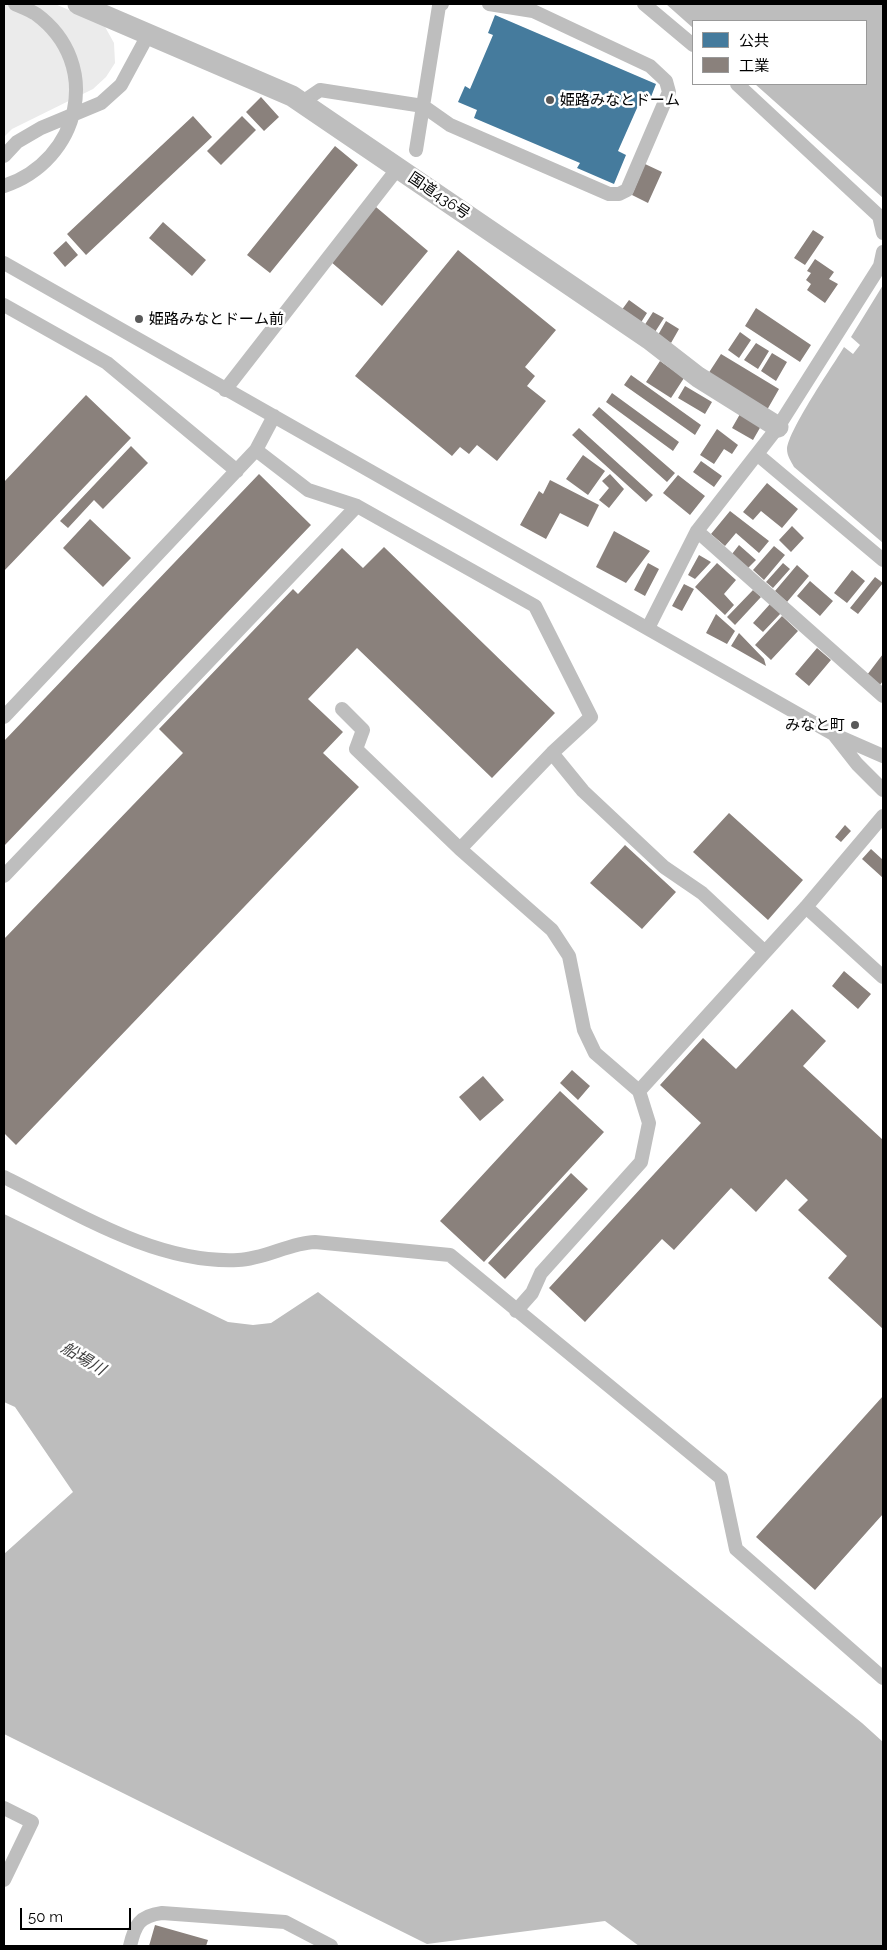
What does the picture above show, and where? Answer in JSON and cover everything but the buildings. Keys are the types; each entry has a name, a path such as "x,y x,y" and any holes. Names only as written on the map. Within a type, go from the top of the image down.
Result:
{"highway":[{"name":"国道436号","path":"78,4 292,96 649,339 698,377 778,427"}],"street":[{"path":"4,186 16,182 36,170 57,150 69,128 75,105 76,87 67,50 56,33 36,14 15,4"},
{"path":"416,150 422,106 442,4"},
{"path":"301,102 320,90 422,106 450,125 610,194 619,194 627,190 669,92 666,81 650,66 533,11 489,4"},
{"path":"644,4 692,44"},
{"path":"4,156 17,142 41,128 101,103 121,85 148,34"},
{"path":"738,85 879,216 883,233"},
{"path":"225,390 398,168"},
{"path":"648,628 697,531 778,427 880,266 883,252"},
{"path":"4,263 835,735 883,756"},
{"path":"4,305 107,363 238,471"},
{"path":"4,717 238,471 256,450 274,416"},
{"path":"256,450 308,490 357,506 535,606 591,717 552,753 460,849"},
{"path":"758,455 883,560"},
{"path":"4,876 357,506"},
{"path":"697,531 883,696"},
{"path":"342,709 362,730 356,749 460,849 552,930 569,956 584,1030 595,1052 639,1091 650,1123 641,1162 542,1273 532,1292 516,1311"},
{"path":"835,735 857,764 883,790"},
{"path":"552,753 583,790 664,867 702,893 765,952"},
{"path":"639,1091 806,908 883,816"},
{"path":"806,908 883,977"},
{"path":"4,1177 123,1235 160,1250 197,1258 239,1260 263,1255 302,1242 450,1255 721,1478 736,1550 883,1678"},
{"path":"4,1808 32,1822 4,1880"},
{"path":"130,1946 140,1920 148,1915 162,1913 285,1922 331,1946"}],"shaded area":[{"path":"4,4 55,4 104,25 114,43 115,63 106,77 93,89 12,129 4,137"}],"water":[{"path":"666,4 883,4 883,198 756,85 867,85 867,20 692,20 692,27"},
{"path":"883,285 883,543 794,467 788,456 787,449 795,427 844,347 853,354 860,345 851,337"},
{"name":"船場川","path":"4,1214 228,1322 253,1325 271,1323 318,1292 555,1477 862,1723 883,1742 883,1946 639,1946 605,1921 427,1944 4,1734 4,1554 73,1492 15,1407 4,1402"}],"place":[{"name":"姫路みなとドーム","path":"550,100"},
{"name":"姫路みなとドーム前","path":"139,319"},
{"name":"みなと町","path":"855,725"}]}
